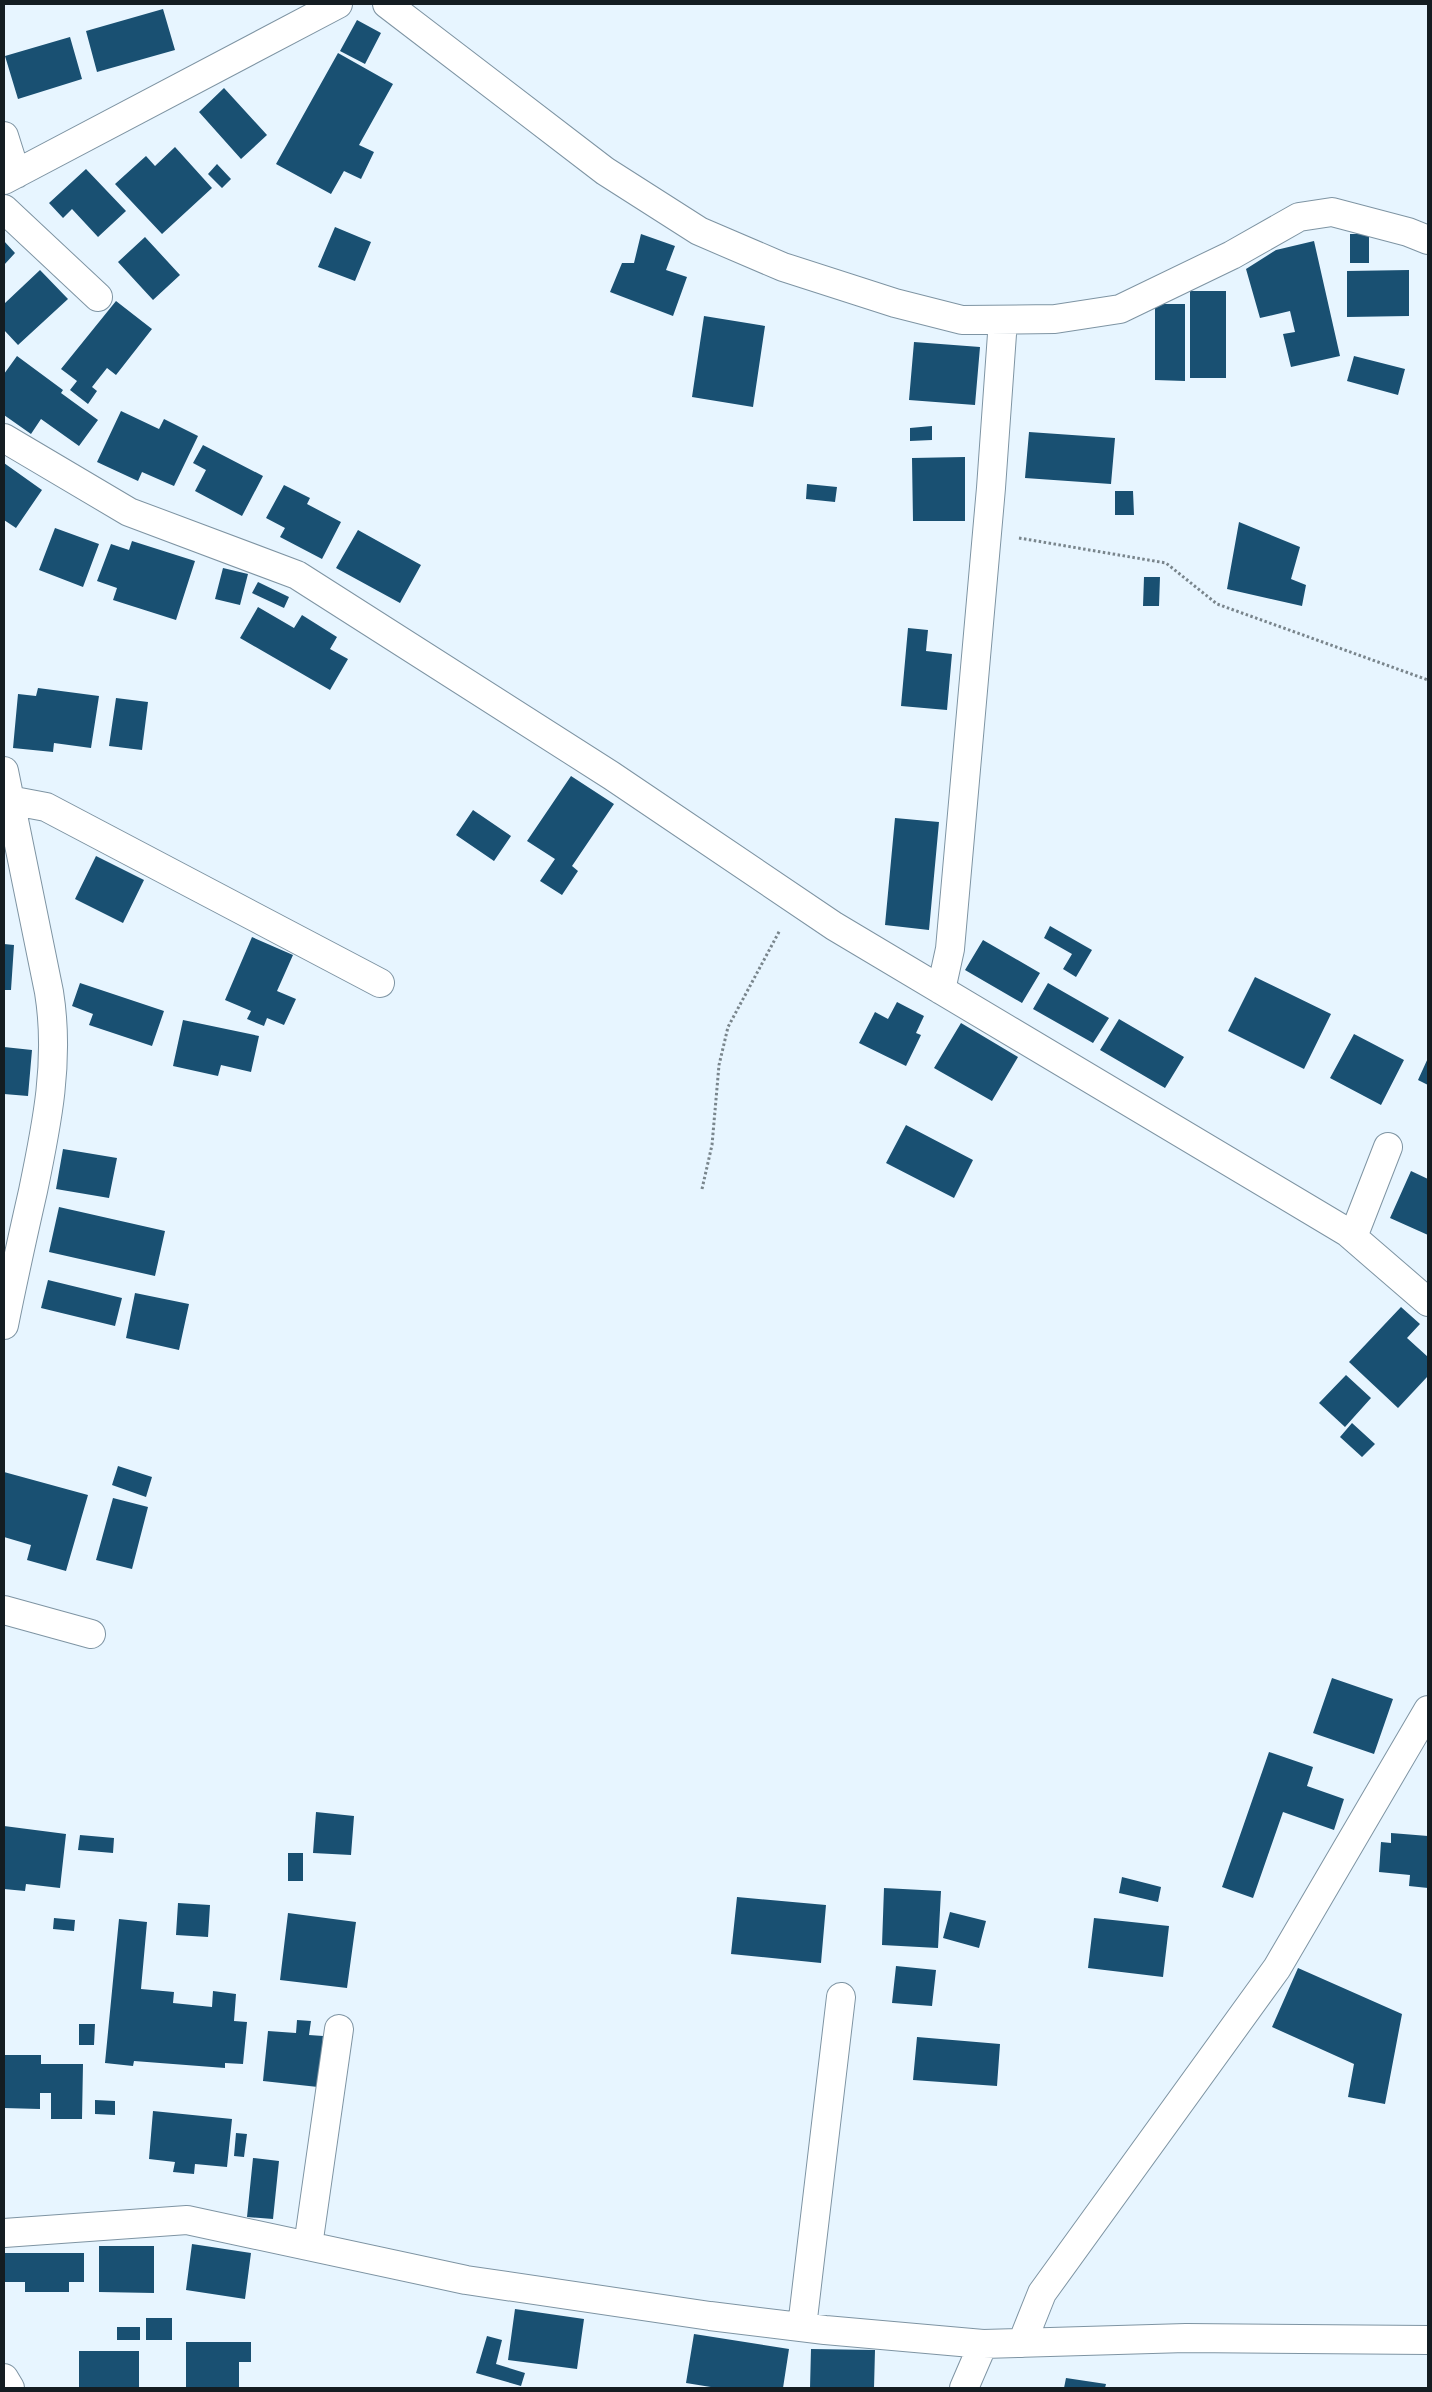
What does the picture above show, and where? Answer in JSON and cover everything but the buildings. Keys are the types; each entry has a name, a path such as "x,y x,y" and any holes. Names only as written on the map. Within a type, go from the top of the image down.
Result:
{"street":[{"path":"4,136 10,177 338,4"},
{"path":"387,4 605,170 699,231 783,267 895,303 962,320 1055,319 1120,309 1232,255 1299,217 1332,212 1408,232 1428,240"},
{"path":"4,209 98,298"},
{"path":"941,990 950,948 987,533 1003,320"},
{"path":"4,438 128,512 297,575 612,776 834,926 1277,1188 1354,1237 1428,1302"},
{"path":"4,770 9,800 11,846 49,992 53,1017 54,1064 47,1122 4,1324"},
{"path":"9,800 46,807 380,983"},
{"path":"1354,1237 1388,1147"},
{"path":"4,1610 91,1634"},
{"path":"1022,2343 1042,2293 1277,1968 1428,1710"},
{"path":"802,2327 842,1998"},
{"path":"308,2246 340,2029"},
{"path":"4,2233 187,2220 466,2280 802,2327 983,2344 1186,2338 1428,2340"},
{"path":"964,2388 983,2344"},
{"path":"4,2378 10,2388"}],"path":[{"path":"987,533 1166,563 1217,604 1428,680"},
{"path":"702,1188 712,1145 719,1065 728,1028 796,900"}]}
